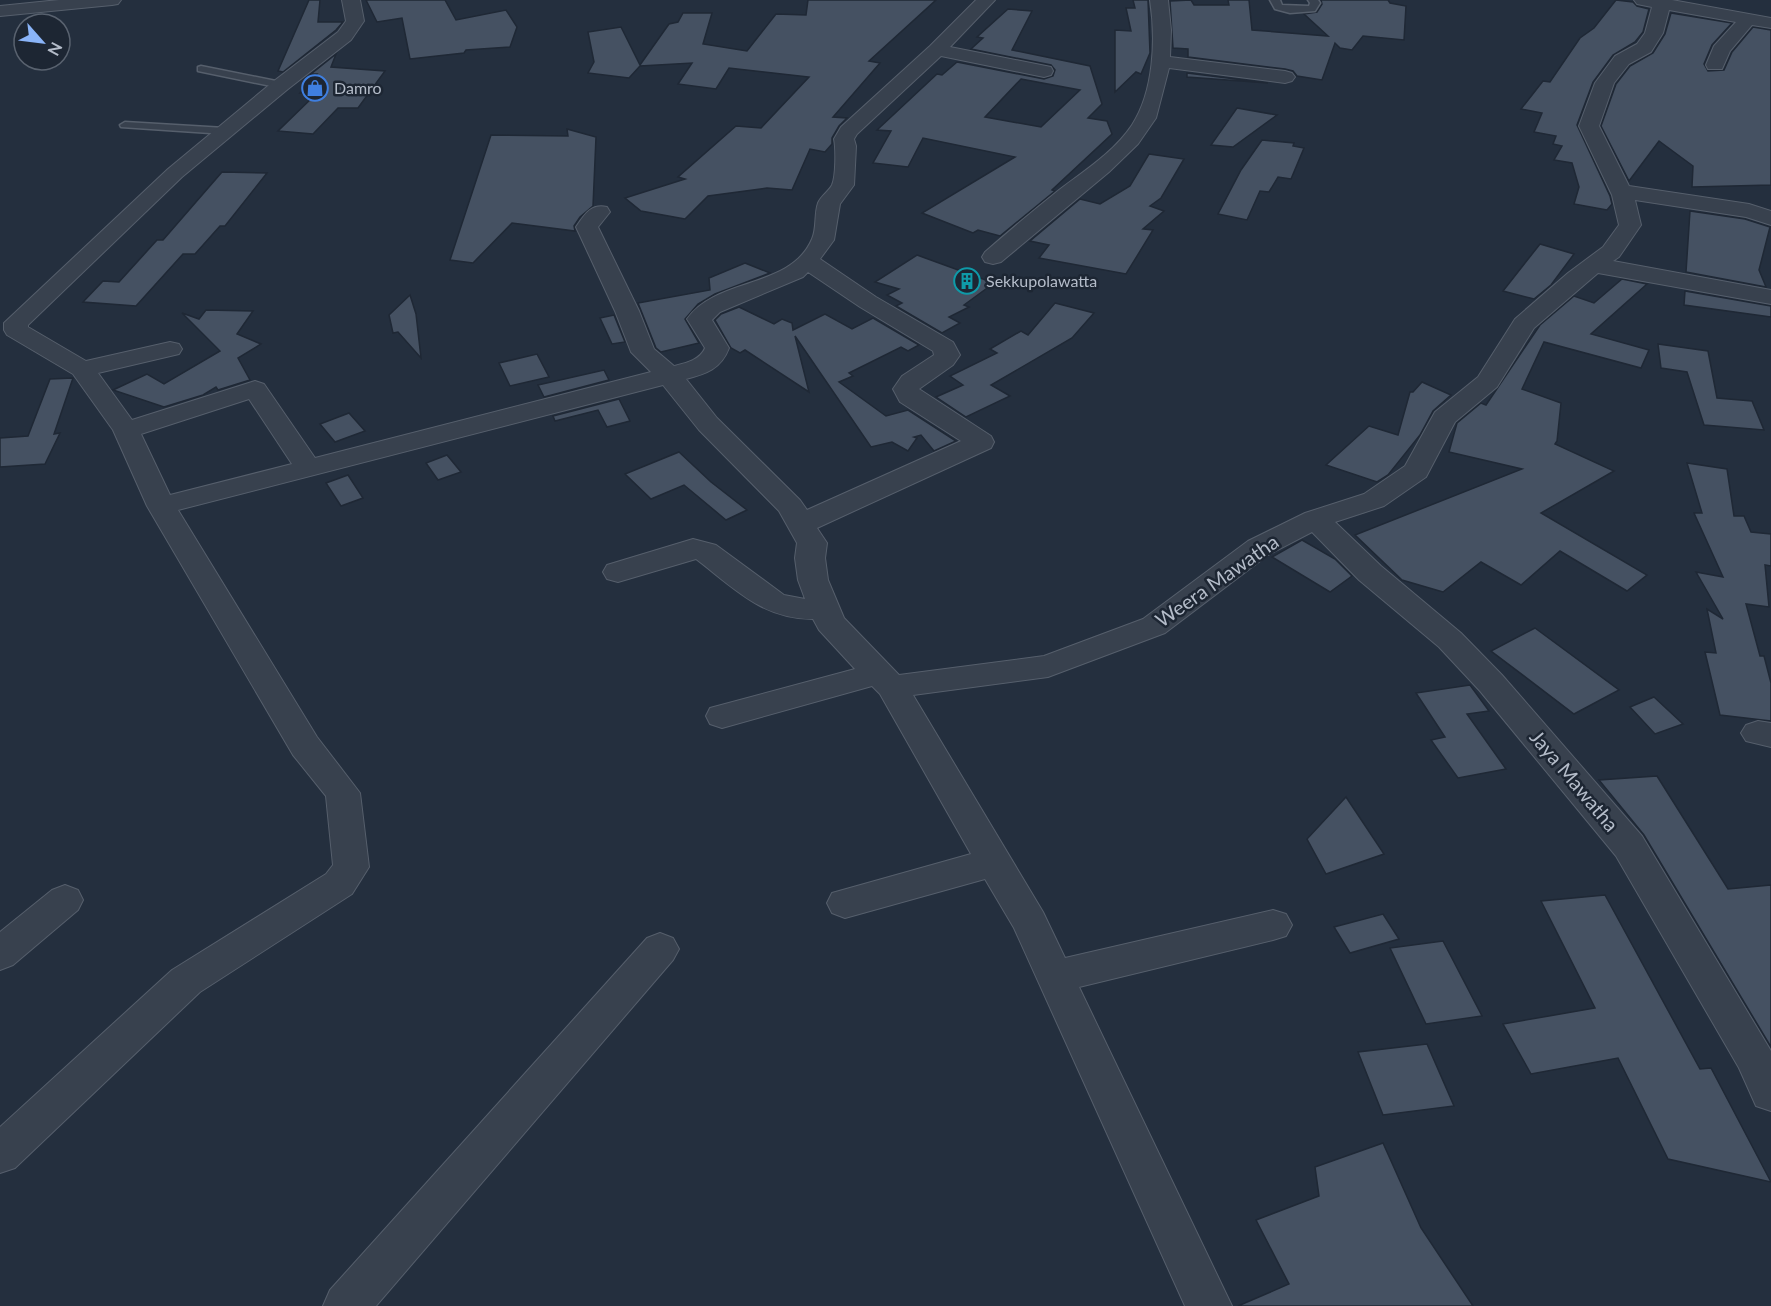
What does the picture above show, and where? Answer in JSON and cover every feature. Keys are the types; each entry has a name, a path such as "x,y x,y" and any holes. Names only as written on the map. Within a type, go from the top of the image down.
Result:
{"street":[{"path":"0,11 112,0"},
{"path":"0,1154 186,981 339,884 351,867 343,793 305,746 161,506 126,430 82,369 8,337 16,323 175,173 281,85 345,36 355,21 351,0"},
{"path":"161,506 698,368 713,358 717,348 699,320 712,307 795,272 807,261 823,240 829,203 843,185 846,146 844,139 848,131 937,50 986,0"},
{"path":"993,257 1110,160 1140,128 1154,96 1160,61 1163,15 1159,0"},
{"path":"1652,2 1771,23"},
{"name":"Weera Mawatha","path":"722,716 886,680 1048,666 1154,626 1258,548 1315,519 1374,500 1416,471 1444,418 1488,382 1524,324 1611,252 1630,225 1621,191 1589,126 1605,82 1622,60 1644,48 1654,33 1652,2"},
{"path":"1715,65 1721,50 1748,19"},
{"path":"937,50 1044,71"},
{"path":"1160,61 1285,77"},
{"path":"1621,191 1749,211 1771,218"},
{"path":"598,212 588,227 627,311 643,352 669,375 708,424 790,506 812,543 810,558 813,580 830,623 886,680 1030,923 1166,1219 1209,1306"},
{"path":"801,524 981,442 909,396 906,389 911,381 944,360 947,355 944,347 868,302 807,261"},
{"path":"1594,265 1771,297"},
{"path":"82,369 170,348"},
{"path":"126,430 255,389 308,468"},
{"name":"Jaya Mawatha","path":"1315,519 1370,573 1450,640 1629,846 1753,1056 1771,1093"},
{"path":"618,572 693,548 706,552 773,602 795,609 824,609"},
{"path":"845,903 995,862"},
{"path":"0,954 65,900"},
{"path":"1055,977 1273,925"},
{"path":"346,1306 660,949"}],"lane":[{"path":"1275,0 1278,6 1290,10 1312,9 1315,3 1313,0"},
{"path":"201,69 281,85"},
{"path":"125,125 225,131"}],"building":[{"path":"309,0 320,0 318,22 343,22 283,72 278,71"},
{"path":"366,0 445,0 456,20 506,10 517,27 510,47 466,50 464,53 410,59 402,18 377,22"},
{"path":"808,0 936,0 869,61 880,63 833,117 847,118 832,138 832,144 825,152 810,149 792,190 767,188 708,196 685,219 641,211 625,198 685,179 678,177 736,126 761,128 809,77 729,68 716,89 678,84 692,63 640,66 629,78 588,73 594,62 588,32 621,27 640,65 669,24 678,22 683,13 712,13 703,44 747,51 776,14 806,15"},
{"path":"1133,0 1148,0 1150,53 1141,74 1136,72 1115,92 1115,30 1131,31 1126,8 1135,8"},
{"path":"1191,0 1194,5 1229,5 1228,0 1249,0 1252,30 1328,36 1304,14 1317,12 1322,4 1321,0 1388,0 1390,3 1406,6 1404,40 1363,36 1352,50 1340,48 1335,43 1322,80 1297,76 1293,71 1285,69 1188,57 1188,49 1173,48 1170,1"},
{"path":"1616,0 1633,2 1637,6 1649,9 1643,32 1635,42 1613,55 1593,82 1577,125 1610,196 1612,204 1607,210 1574,204 1579,187 1572,163 1554,160 1562,146 1553,144 1556,136 1534,132 1542,113 1521,109 1543,81 1550,82 1580,38 1594,28"},
{"path":"1008,9 1032,11 1012,50 1090,66 1102,104 1088,118 1107,121 1112,134 1052,190 1055,191 1000,236 978,230 973,233 922,213 1015,157 923,138 908,167 873,163 891,131 877,130 937,74 942,75 957,62 1044,79 1053,76 1055,70 1051,65 971,49 983,38 977,37","holes":["1021,79 1080,90 1041,127 985,117"]},
{"path":"1671,13 1732,23 1712,45 1704,64 1708,71 1724,70 1732,52 1753,27 1771,30 1771,185 1692,187 1693,166 1659,141 1629,181 1601,126 1616,84 1630,66 1653,53 1665,34"},
{"path":"336,54 331,67 385,71 358,108 338,108 313,134 278,131 317,93 300,93 317,74 311,74"},
{"path":"1187,73 1268,83 1187,77"},
{"path":"1237,108 1277,115 1233,147 1211,145"},
{"path":"567,129 596,137 593,206 580,217 574,226 575,231 512,223 473,263 450,260 491,135 568,136"},
{"path":"1262,140 1294,143 1293,146 1304,148 1291,179 1278,177 1269,192 1260,191 1247,220 1218,214 1241,170"},
{"path":"1149,154 1184,159 1161,198 1150,206 1164,211 1143,229 1153,230 1126,274 1039,258 1049,245 1030,241 1080,199 1100,204 1130,186"},
{"path":"222,172 267,173 225,226 220,226 195,254 183,254 136,306 83,302 103,281 119,282 157,240 163,240"},
{"path":"1690,211 1745,219 1770,227 1759,270 1766,287 1686,272"},
{"path":"1540,244 1574,254 1551,285 1534,299 1503,291"},
{"path":"917,255 994,283 964,305 969,307 949,317 960,323 942,333 896,306 902,303 887,295 899,289 875,282"},
{"path":"745,263 770,273 715,294 698,304 685,319 699,343 661,352 656,348 638,303 710,290 709,278"},
{"path":"1622,279 1647,284 1591,334 1649,350 1641,368 1544,342 1522,389 1561,403 1555,444 1614,471 1541,513 1647,575 1627,591 1560,551 1521,585 1481,562 1443,592 1402,580 1355,535 1522,469 1449,452 1457,423 1481,403 1486,405 1540,325 1574,296 1594,303"},
{"path":"1685,291 1771,306 1771,317 1684,305"},
{"path":"410,295 416,314 421,358 398,332 393,333 389,315"},
{"path":"1055,303 1094,313 1072,338 991,385 1010,396 966,417 936,397 963,385 950,376 997,353 990,349 1021,331 1028,335"},
{"path":"739,307 774,324 782,319 792,323 793,330 825,314 852,329 873,318 919,345 908,351 901,347 849,373 853,376 839,382 886,416 908,410 956,441 934,451 921,435 914,437 917,438 908,451 892,442 871,447 795,336 809,392 745,350 740,353 731,348 715,320 721,314"},
{"path":"206,310 253,311 237,334 261,344 238,358 250,380 218,390 216,387 203,395 164,407 113,390 147,374 164,384 220,351 182,313 199,319"},
{"path":"614,315 625,342 612,344 600,318"},
{"path":"1658,344 1708,351 1717,398 1752,401 1764,430 1704,425 1687,372 1661,368"},
{"path":"537,354 549,377 510,386 499,363"},
{"path":"604,370 609,380 544,397 538,385"},
{"path":"73,378 54,434 60,433 45,464 0,467 0,438 28,436 50,379"},
{"path":"1422,382 1451,395 1433,411 1420,435 1388,475 1377,482 1326,465 1369,426 1398,435 1410,392 1413,392"},
{"path":"619,399 630,421 607,427 598,410 555,421 553,416"},
{"path":"349,413 365,431 335,442 320,424"},
{"path":"679,452 711,482 747,510 726,520 684,485 651,499 625,474"},
{"path":"447,455 461,472 438,480 426,463"},
{"path":"1687,463 1727,469 1734,516 1744,516 1751,532 1771,534 1771,566 1765,565 1769,607 1746,604 1760,656 1764,656 1771,683 1771,721 1720,715 1705,652 1716,653 1707,609 1723,619 1696,572 1723,577 1694,513 1702,513"},
{"path":"348,475 363,498 341,506 326,483"},
{"path":"1302,540 1335,559 1352,576 1330,592 1272,557"},
{"path":"1535,628 1619,690 1574,714 1491,651"},
{"path":"1470,685 1489,711 1467,714 1506,769 1458,778 1431,740 1445,737 1416,693"},
{"path":"1654,697 1683,724 1655,734 1630,707"},
{"path":"1657,776 1728,889 1771,885 1771,1047 1644,835 1599,780"},
{"path":"1346,797 1384,854 1326,874 1307,839"},
{"path":"1605,895 1700,1069 1711,1068 1771,1182 1668,1159 1618,1058 1531,1074 1503,1024 1595,1008 1541,901"},
{"path":"1383,914 1399,939 1350,953 1334,927"},
{"path":"1443,941 1482,1016 1426,1024 1390,948"},
{"path":"1427,1044 1454,1106 1383,1115 1358,1052"},
{"path":"1383,1143 1421,1228 1473,1306 1238,1306 1289,1284 1256,1220 1319,1196 1315,1167"}],"place":[{"name":"Damro","path":"315,88"},
{"name":"Sekkupolawatta","path":"967,281"}]}
